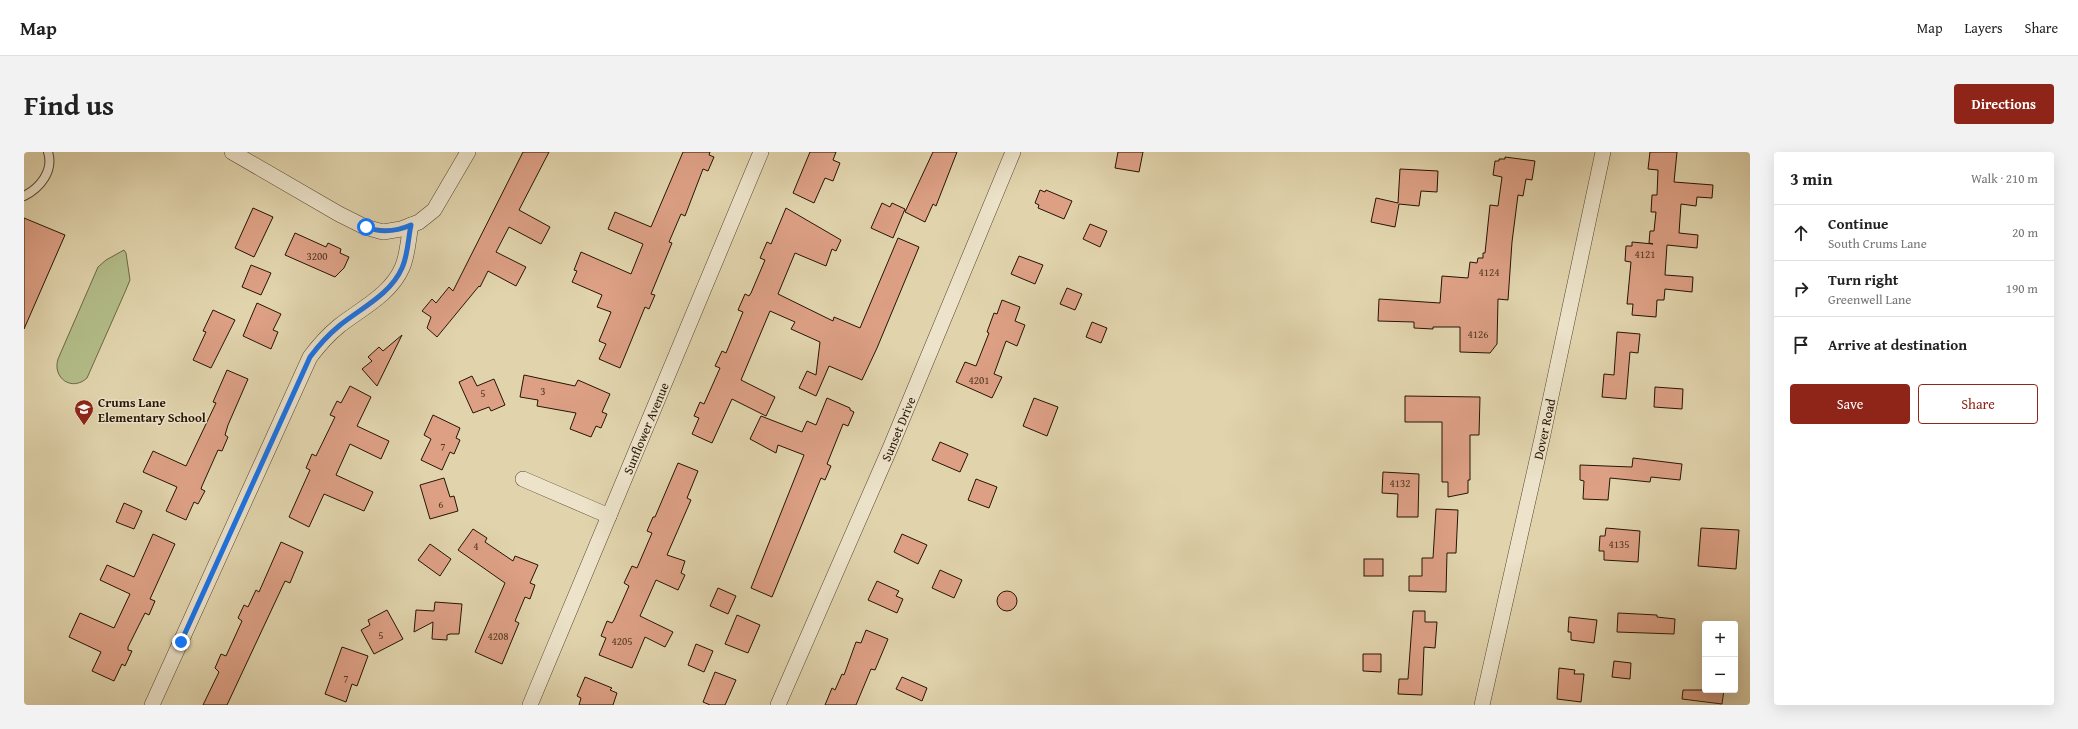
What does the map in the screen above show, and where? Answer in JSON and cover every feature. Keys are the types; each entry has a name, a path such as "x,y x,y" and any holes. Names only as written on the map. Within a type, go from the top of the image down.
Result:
{"street":[{"path":"232,152 307,196 366,227 383,232 402,230 434,210 468,152"},
{"name":"Sunflower Avenue","path":"530,705 761,152"},
{"name":"Sunset Drive","path":"778,705 891,446 1013,152"},
{"name":"Dover Road","path":"1482,705 1603,152"},
{"path":"152,705 310,357 321,342 389,288 402,269 405,261 411,225"},
{"path":"523,479 609,516"}],"lane":[{"path":"24,196 35,191 45,179 49,165 48,152"}],"green space":[{"path":"124,250 126,253 130,280 87,378 75,384 65,381 58,372 58,359 98,267 106,260"}],"building":[{"path":"523,152 549,152 519,210 550,227 541,244 509,227 496,252 526,267 516,286 488,271 480,287 479,286 437,337 427,328 431,317 422,311 432,299 436,303 449,287 453,291"},
{"path":"683,152 710,152 709,155 714,157 708,171 703,169 685,216 681,214 669,242 672,243 651,294 655,295 649,309 645,307 620,368 599,359 606,344 599,341 611,312 597,307 602,295 572,282 577,271 574,270 581,252 631,274 643,244 608,229 615,212 651,227"},
{"path":"810,152 836,152 833,160 840,163 833,181 825,178 814,203 793,193"},
{"path":"933,152 957,152 936,206 933,204 925,222 905,212"},
{"path":"1118,152 1143,152 1139,172 1115,168"},
{"path":"1650,152 1677,152 1674,182 1713,185 1712,198 1697,197 1696,206 1681,204 1679,233 1698,235 1697,248 1667,245 1665,275 1693,277 1692,292 1665,289 1664,300 1657,300 1656,317 1632,315 1633,304 1627,304 1631,262 1625,261 1626,246 1632,246 1632,242 1653,244 1649,243 1650,231 1654,231 1656,212 1651,212 1652,195 1657,195 1658,170 1648,169"},
{"path":"1505,157 1535,161 1532,180 1526,179 1523,196 1518,195 1512,242 1508,300 1498,299 1497,344 1490,353 1460,352 1460,327 1433,327 1433,329 1414,328 1414,322 1378,321 1379,299 1440,303 1442,276 1468,278 1470,262 1477,263 1478,258 1483,258 1483,253 1485,253 1490,205 1498,206 1502,177 1493,175 1495,161 1505,159"},
{"path":"1400,169 1438,171 1437,192 1421,191 1419,206 1399,204 1395,227 1371,222 1376,198 1398,203"},
{"path":"1040,190 1045,192 1046,190 1072,201 1064,219 1038,208 1039,205 1035,203"},
{"path":"882,203 890,207 892,203 905,209 893,238 871,228"},
{"path":"253,208 273,217 254,257 235,248"},
{"path":"786,208 841,240 836,251 832,249 826,266 795,253 778,294 833,321 834,317 860,328 898,238 919,247 862,380 829,366 816,396 799,388 807,371 816,375 820,342 791,329 795,322 770,311 741,380 775,397 766,416 732,399 712,443 692,434 699,418 694,416 700,402 704,404 720,368 715,366 722,351 726,353 743,312 738,310 745,294 749,296 751,293 765,260 760,258 767,242 771,244"},
{"path":"24,218 65,235 24,329"},
{"path":"1090,224 1107,231 1100,247 1083,239"},
{"path":"295,233 326,247 328,243 341,249 340,253 349,257 344,268 335,277 285,255"},
{"path":"1019,256 1043,265 1035,284 1011,274"},
{"path":"251,265 271,273 261,295 242,287"},
{"path":"1067,288 1082,294 1075,310 1060,304"},
{"path":"1002,300 1020,307 1015,321 1025,325 1017,346 1006,341 994,374 1002,377 992,398 956,382 965,362 976,366 989,333 987,332 994,313 997,314"},
{"path":"257,303 281,314 273,330 278,332 271,349 243,336"},
{"path":"213,310 235,320 211,368 193,360 206,332 203,331"},
{"path":"1092,322 1107,328 1101,343 1086,337"},
{"path":"1617,332 1640,334 1638,353 1630,352 1626,399 1602,397 1604,374 1614,375"},
{"path":"402,335 377,386 362,369 372,361 368,357 379,347 383,351"},
{"path":"227,370 248,379 228,425 225,435 228,437 222,451 218,450 202,486 201,489 205,491 198,504 194,502 186,520 166,511 177,487 143,472 153,451 186,466 216,403 213,402"},
{"path":"524,375 575,386 578,380 610,394 602,412 607,414 601,428 596,426 591,437 570,429 576,413 537,406 538,400 520,397"},
{"path":"472,376 477,386 494,379 505,405 491,411 489,407 473,413 459,382"},
{"path":"350,386 371,397 357,426 389,441 381,459 350,444 336,475 373,492 364,511 324,494 309,527 289,517 310,470 306,468 312,454 316,456 335,417 330,415 337,401 341,403"},
{"path":"1655,387 1683,389 1682,409 1654,407"},
{"path":"1405,396 1480,397 1479,435 1470,435 1470,480 1468,480 1468,493 1448,497 1448,482 1442,482 1442,422 1405,422"},
{"path":"827,398 850,408 850,410 854,412 848,426 843,424 827,464 831,466 825,480 821,478 772,597 751,588 804,455 778,445 776,453 750,439 761,416 802,432 807,421 816,425"},
{"path":"1034,398 1058,407 1047,436 1023,426"},
{"path":"433,415 460,428 456,438 460,440 454,454 450,452 442,470 421,460 431,439 424,435"},
{"path":"940,442 968,454 960,472 932,460"},
{"path":"1633,458 1682,464 1680,480 1651,477 1650,482 1610,478 1608,500 1583,499 1584,481 1580,480 1580,465 1632,467"},
{"path":"678,463 698,471 687,498 691,500 667,555 685,561 681,573 685,575 678,590 656,580 640,616 673,632 665,647 645,637 632,668 599,655 606,638 601,636 607,621 612,623 614,620 629,586 624,583 632,566 637,568 652,533 647,531 653,517 655,517"},
{"path":"1383,472 1419,474 1418,517 1397,517 1398,494 1382,493"},
{"path":"444,478 450,497 454,496 458,511 430,519 420,485"},
{"path":"976,479 997,487 989,508 968,500"},
{"path":"124,503 142,511 134,529 116,522"},
{"path":"1436,509 1458,510 1456,553 1447,553 1446,592 1409,591 1409,576 1422,576 1422,558 1433,558"},
{"path":"1606,528 1640,531 1638,562 1604,560 1604,551 1599,551 1600,536 1605,536"},
{"path":"1701,528 1739,530 1736,569 1698,566"},
{"path":"473,529 487,538 485,542 513,561 515,556 538,565 530,583 535,585 530,599 525,597 515,621 519,623 502,664 475,652 505,583 458,550"},
{"path":"153,534 175,544 150,599 155,601 149,615 145,613 128,647 128,650 132,651 125,666 122,664 114,681 92,671 101,652 69,637 80,613 114,628 130,594 100,580 107,565 134,577"},
{"path":"902,534 927,545 918,564 894,552"},
{"path":"281,542 303,552 290,583 285,581 227,705 203,705 219,672 215,668 221,654 226,656 242,621 238,618 244,605 248,607 256,590 259,592"},
{"path":"430,544 451,559 440,576 418,560"},
{"path":"1364,559 1383,559 1383,576 1364,576"},
{"path":"940,570 962,580 954,598 932,588"},
{"path":"877,581 899,591 896,596 903,599 897,613 868,600"},
{"path":"718,588 736,596 728,614 710,606"},
{"path":"1007,591 1014,594 1017,601 1014,608 1007,611 1000,608 997,601 1000,594"},
{"path":"435,602 462,604 459,634 447,635 447,640 432,639 433,622 414,632 416,610 434,611"},
{"path":"387,610 403,639 374,654 361,630 370,625 368,620"},
{"path":"1413,611 1425,611 1425,622 1437,622 1435,648 1424,647 1422,695 1398,694 1399,679 1408,679"},
{"path":"1618,613 1657,615 1657,617 1675,619 1674,634 1617,632"},
{"path":"737,615 760,625 748,653 725,644"},
{"path":"1569,617 1597,620 1594,643 1571,640 1571,632 1568,632"},
{"path":"866,630 888,639 875,670 871,669 856,705 825,705 832,688 835,690 842,674 844,675 856,642 861,643"},
{"path":"696,644 713,651 704,672 688,665"},
{"path":"342,647 368,656 357,686 352,684 346,702 325,694"},
{"path":"1363,654 1381,654 1381,672 1363,671"},
{"path":"1614,661 1631,663 1630,679 1612,677"},
{"path":"1559,668 1575,670 1574,674 1584,674 1581,702 1557,699"},
{"path":"715,672 736,680 725,705 710,705 703,702"},
{"path":"585,677 612,688 610,690 617,693 613,705 579,705 581,698 577,696"},
{"path":"902,677 927,688 922,701 896,689"},
{"path":"1683,690 1702,690 1702,693 1724,693 1722,704 1682,699"}],"place":[{"name":"Crums Lane Elementary School","path":"84,426"}],"route":[{"path":"181,642 300,374 310,357 321,342 389,288 402,269 405,261 411,225 402,230 383,232 366,227"}]}
